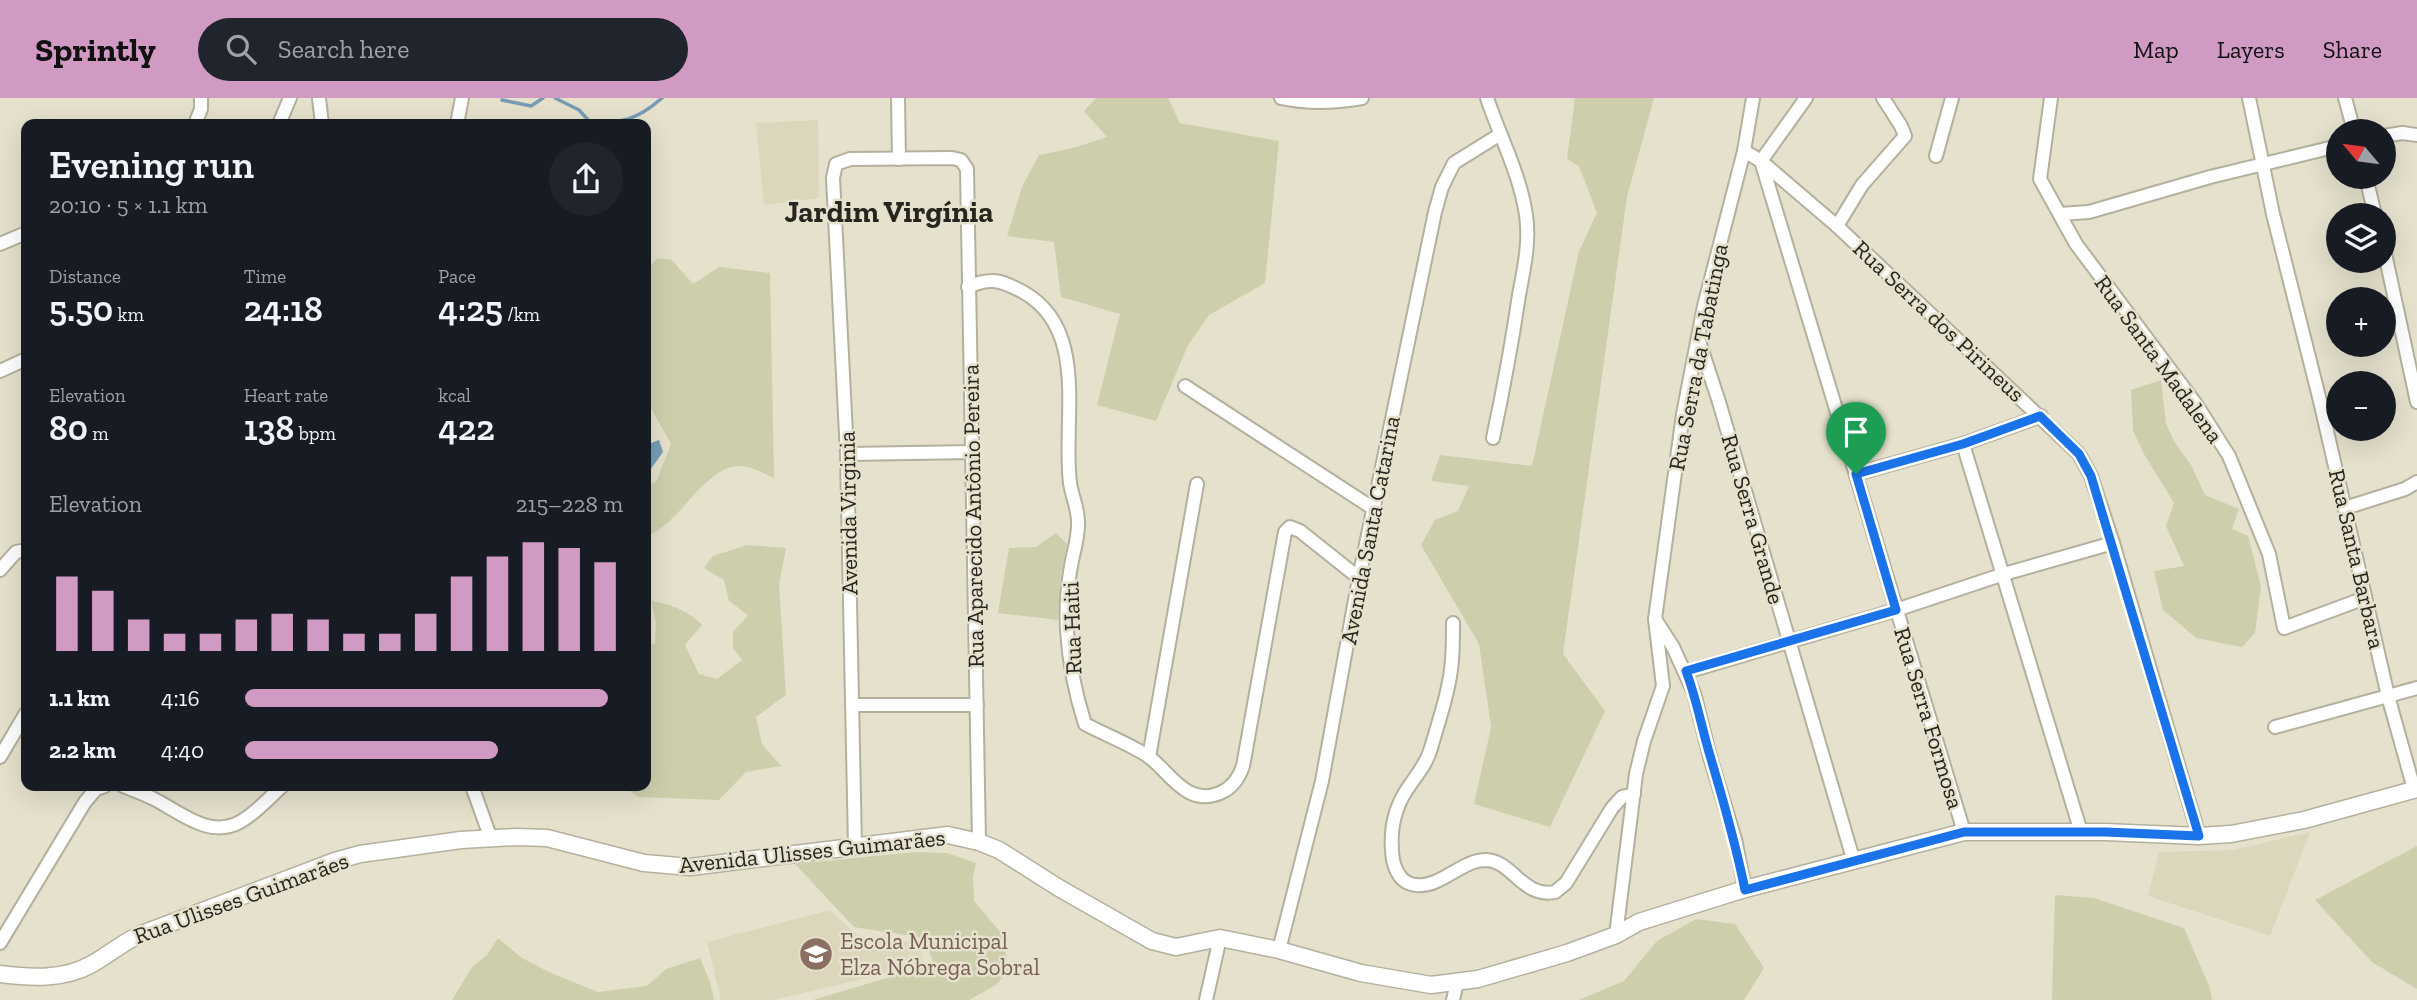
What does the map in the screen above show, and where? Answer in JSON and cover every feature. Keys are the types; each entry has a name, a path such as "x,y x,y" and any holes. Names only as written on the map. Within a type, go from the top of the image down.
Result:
{"main road":[{"name":"Avenida Ulisses Guimarães","path":"491,839 516,836 547,838 644,863 691,867 947,835 999,849 1059,888 1152,941 1176,947 1220,938 1279,950 1374,975 1432,985 1478,979 1567,953 1639,922 1745,890 1964,832 2199,836 2255,831 2371,803 2415,789"},
{"name":"Rua Ulisses Guimarães","path":"0,974 42,977 68,974 94,964 118,946 139,935 348,858 453,841 491,839"}],"street":[{"path":"197,119 201,98"},
{"path":"281,119 290,98"},
{"path":"319,98 321,119"},
{"path":"898,98 899,159"},
{"path":"1281,98 1308,102 1340,102 1362,98"},
{"path":"1487,98 1499,135 1511,158 1526,214 1527,230 1521,286 1493,438"},
{"name":"Rua Serra da Tabatinga","path":"1616,934 1634,794 1644,741 1663,686 1655,619 1683,414 1697,337 1744,151 1753,98"},
{"path":"1761,161 1806,98"},
{"path":"1837,226 1862,186 1905,135 1883,98"},
{"path":"1936,156 1952,98"},
{"name":"Rua Santa Madalena","path":"2051,98 2040,179 2076,244 2196,404 2229,456 2269,554 2284,628 2365,598"},
{"name":"Rua Santa Barbara","path":"2249,98 2262,164 2388,696 2415,789"},
{"path":"2345,98 2351,119"},
{"path":"457,119 458,101"},
{"path":"2396,134 2417,135"},
{"name":"Avenida Santa Catarina","path":"1279,950 1322,781 1359,578 1442,187 1454,163 1499,135"},
{"path":"2060,214 2089,212 2326,149"},
{"name":"Rua Serra dos Pirineus","path":"1744,151 1761,161 1837,226 2040,416 2079,454 2087,466 2113,543 2199,836"},
{"name":"Rua Aparecido Antônio Pereira","path":"899,159 952,158 961,160 967,169 979,842"},
{"name":"Avenida Virginia","path":"855,847 847,454 833,178 834,166 839,161 899,159"},
{"name":"Rua Serra Formosa","path":"1761,161 1964,832"},
{"path":"0,244 21,235"},
{"path":"2389,273 2417,402"},
{"name":"Rua Haiti","path":"968,287 984,280 996,281 1006,283 1034,299 1048,315 1067,352 1070,483 1078,525 1069,574 1067,610 1073,685 1085,724 1149,757 1180,787 1192,794 1201,796 1223,792 1240,777 1283,536 1287,529 1290,527 1300,531 1359,578"},
{"name":"Rua Serra Grande","path":"1697,337 1719,402 1854,862"},
{"path":"0,371 21,361"},
{"path":"1185,386 1374,509"},
{"path":"1856,474 1963,444 2040,416"},
{"path":"1963,444 2081,832"},
{"path":"847,454 973,453"},
{"path":"2345,508 2404,489 2417,482"},
{"path":"1149,757 1197,484"},
{"path":"1686,671 2113,543"},
{"path":"0,570 16,552 21,551"},
{"path":"1655,619 1686,671 1694,693 1735,839 1745,890"},
{"path":"1453,623 1450,674 1430,751 1402,797 1393,820 1392,853 1401,878 1414,885 1430,884 1484,860 1497,863 1535,891 1555,892 1566,883 1612,807 1622,797 1634,794"},
{"path":"2275,727 2417,688"},
{"path":"852,705 976,705"},
{"path":"0,757 21,721"},
{"path":"0,943 85,802 94,791"},
{"path":"135,791 195,821 214,827 226,827 240,822 276,791"},
{"path":"474,791 491,839"},
{"path":"1206,1000 1220,938"},
{"path":"1453,1000 1457,982"}],"shaded area":[{"path":"818,120 819,198 764,205 756,123"},
{"path":"2310,832 2270,936 2148,896 2159,852 2233,850"},
{"name":"Escola Municipal Elza Nóbrega Sobral","path":"830,910 858,936 922,943 923,965 773,1000 721,1000 707,942"}],"green space":[{"path":"1096,98 1168,98 1180,123 1279,141 1265,283 1209,315 1188,345 1156,421 1097,405 1120,314 1061,297 1054,242 1007,236 1022,187 1039,155 1107,137 1084,111"},
{"path":"1575,98 1654,98 1627,197 1563,654 1605,711 1550,827 1474,804 1491,727 1479,644 1421,545 1435,520 1458,511 1469,486 1431,481 1440,455 1532,466 1579,251 1597,213 1579,166 1567,159"},
{"path":"657,258 672,260 693,284 719,267 770,273 774,478 748,467 733,467 720,472 671,519 651,533 651,484 656,482 671,444 651,408 651,265"},
{"path":"2161,380 2166,424 2175,443 2191,465 2205,495 2239,509 2232,529 2248,536 2261,586 2255,633 2242,647 2196,638 2163,610 2154,571 2184,566 2166,526 2174,503 2144,454 2133,430 2131,390"},
{"path":"1056,533 1067,544 1060,581 1058,620 998,613 1009,548 1036,547"},
{"path":"747,545 786,548 779,585 786,695 756,717 762,744 781,766 746,772 719,800 638,797 630,791 651,791 651,644 655,644 656,623 651,601 678,608 702,625 685,645 699,674 717,679 742,660 733,648 733,632 748,615 729,601 724,580 704,568 713,556"},
{"path":"2417,846 2417,989 2372,962 2315,900"},
{"path":"916,852 947,853 976,863 973,877 974,901 1002,934 1009,970 996,985 969,1000 813,1000 934,964 924,938 854,927 795,864"},
{"path":"2055,895 2094,898 2184,928 2210,988 2212,1000 2052,1000"},
{"path":"1696,919 1735,924 1764,968 1744,1000 1579,1000 1624,981 1657,941"},
{"path":"498,938 522,958 598,992 647,986 666,969 700,958 714,1000 452,1000 472,967 487,955"}],"water":[{"path":"659,440 663,452 651,469 651,443"}],"waterway":[{"path":"502,100 531,106 543,98"},
{"path":"555,98 579,110 587,119"},
{"path":"629,119 662,98"}],"place":[{"name":"Escola Municipal Elza Nóbrega Sobral","path":"816,954"}],"district":[{"name":"Jardim Virgínia","path":"889,212"}],"route":[{"path":"2040,416 2079,454 2091,476 2113,543 2199,836 2105,832 1964,832 1745,890 1735,839 1686,671 1896,610 1856,474 1963,444 2040,416"}]}
